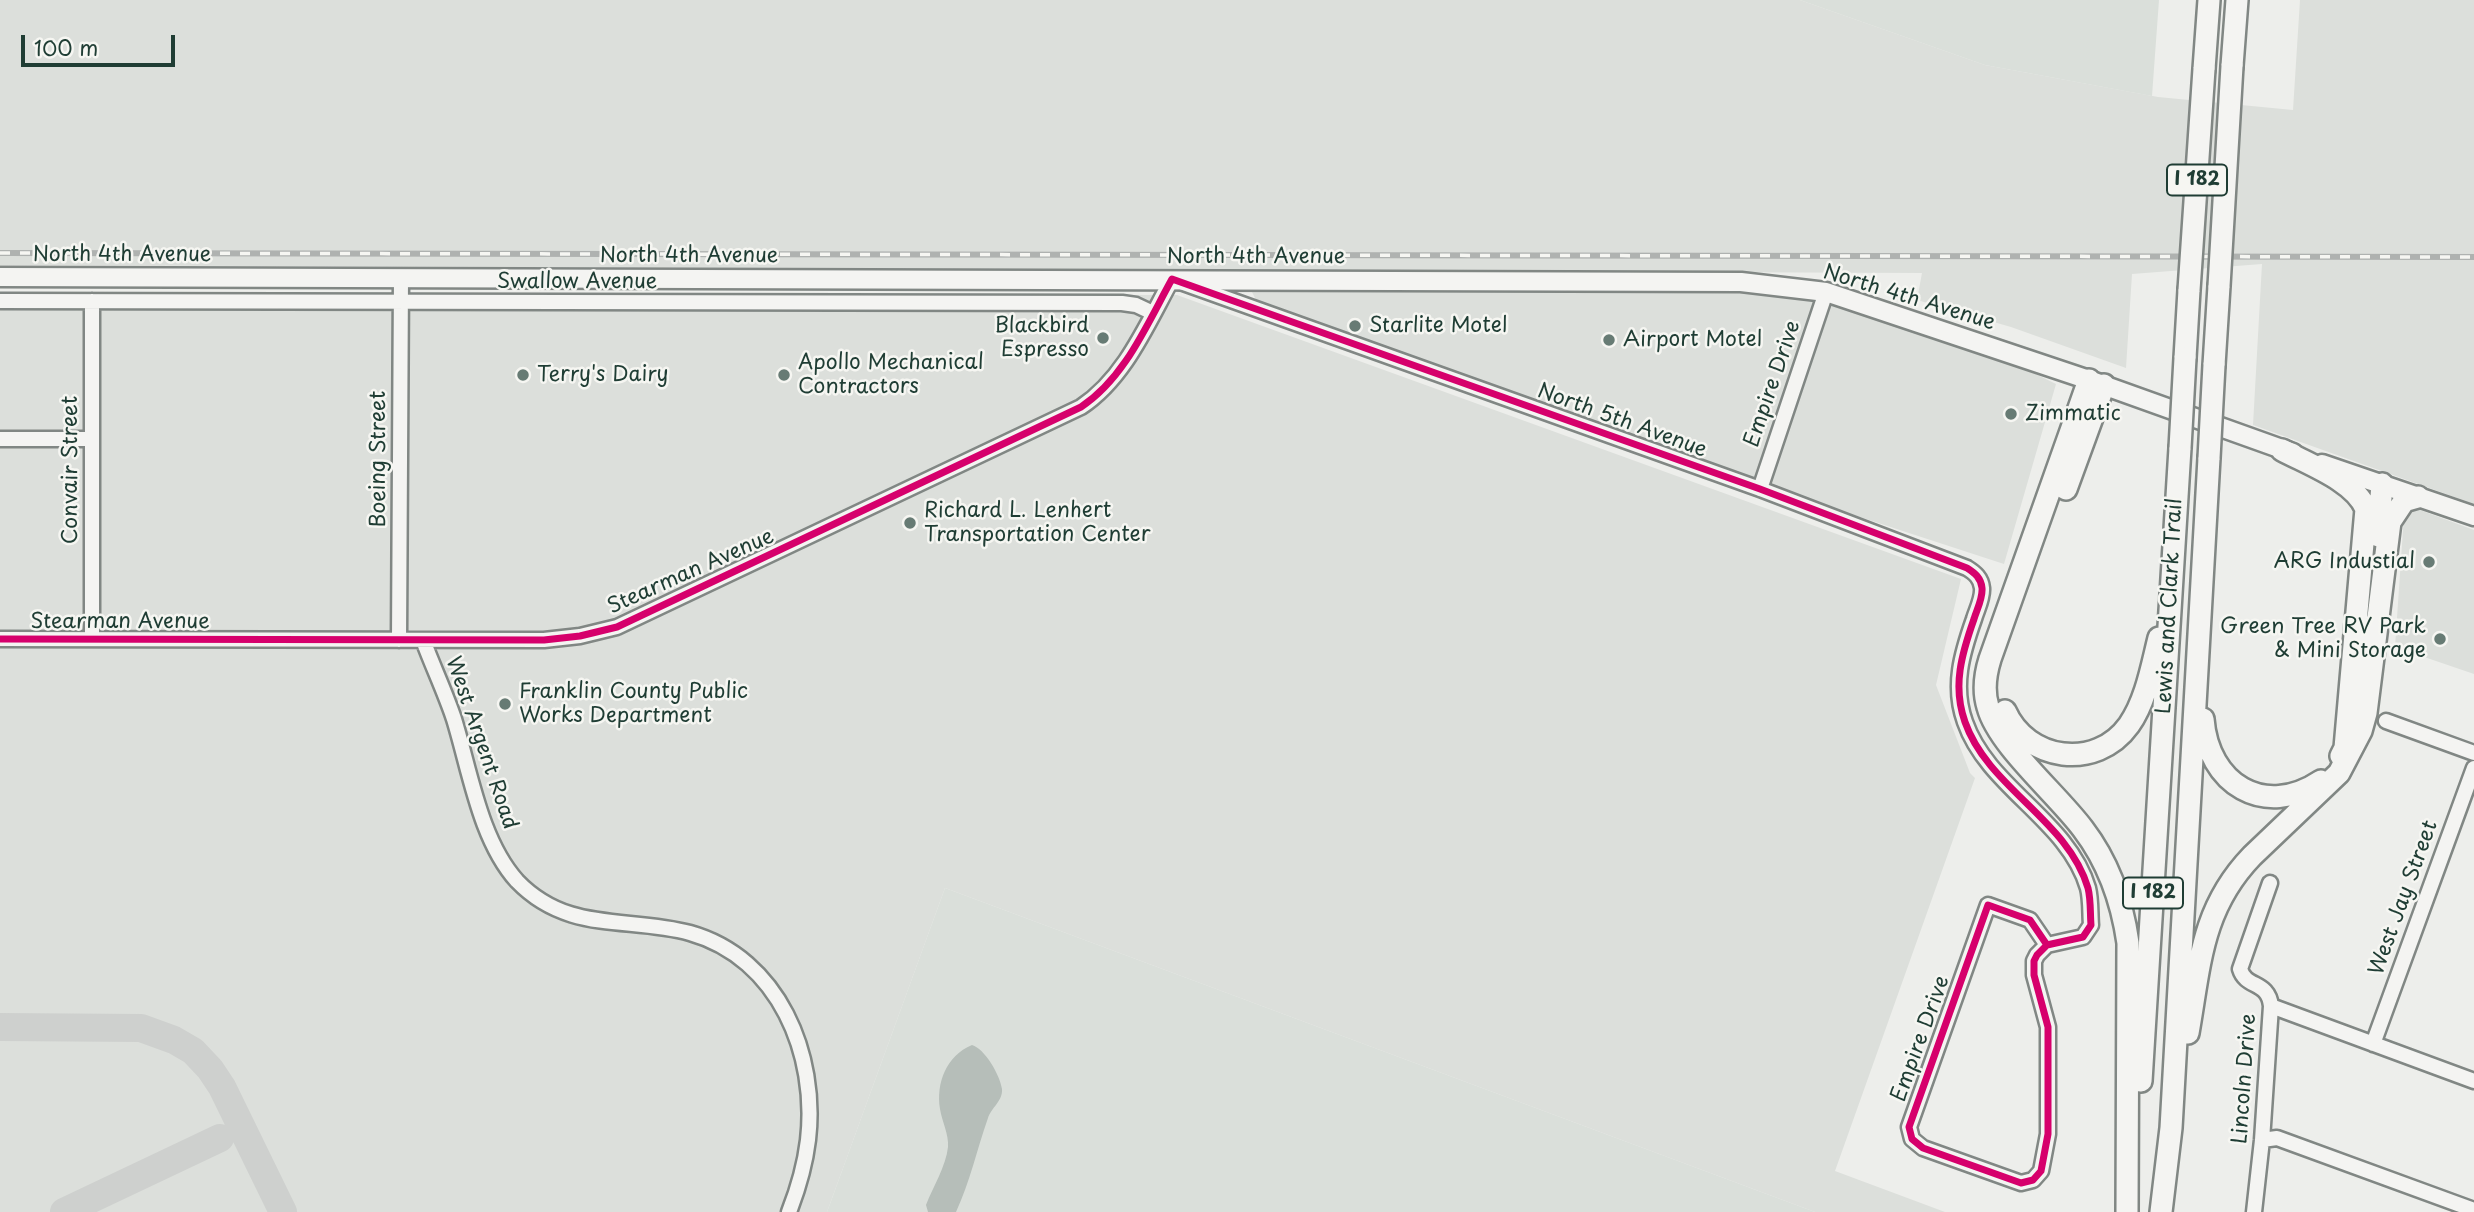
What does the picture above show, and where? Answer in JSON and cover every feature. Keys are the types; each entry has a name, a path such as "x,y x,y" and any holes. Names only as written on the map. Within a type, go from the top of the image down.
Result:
{"highway":[{"name":"Lewis and Clark Trail","path":"2128,1212 2135,1162 2209,0"},
{"name":"Lewis and Clark Trail","path":"2161,1212 2171,1128 2237,0"},
{"path":"2097,382 2000,669 2001,704 2019,734 2049,752 2071,755 2105,747 2123,732 2136,713 2152,666 2173,575"},
{"path":"2097,382 1990,659 1986,696 1988,708 1998,730 2072,815 2095,846 2120,902 2128,943 2128,1212"},
{"path":"2197,650 2204,735 2211,757 2225,776 2255,794 2278,797 2301,793 2321,781 2337,764 2345,747 2366,509 2362,498 2345,483 2282,450"},
{"path":"2366,509 2382,484"},
{"path":"2366,713 2382,484"},
{"path":"2171,1128 2203,945 2210,922 2220,898 2242,866 2339,773 2355,746 2366,713 2390,522 2404,501 2418,498"}],"main road":[{"name":"North 4th Avenue","path":"0,277 1741,282 1826,292 2097,382 2282,450 2474,516"}],"street":[{"name":"Boeing Street","path":"399,640 401,278"},
{"path":"623,278 623,303"},
{"name":"Stearman Avenue","path":"0,639 562,639 599,632 634,620 1081,407 1115,376 1172,279"},
{"name":"North 5th Avenue","path":"1172,279 1760,489 1975,573 1982,591 1962,656 1958,694 1961,709 1971,736 1987,760 2066,848 2079,868 2088,890 2091,925 2083,937 2047,945"},
{"name":"Empire Drive","path":"1760,489 1826,292"},
{"name":"Swallow Avenue","path":"0,301 1122,303 1136,305 1153,313"},
{"name":"Convair Street","path":"92,301 92,639"},
{"path":"0,439 92,439"},
{"name":"West Argent Road","path":"423,640 449,706 492,841 518,882 549,905 576,917 602,923 678,930 710,940 733,952 751,966 779,999 796,1036 809,1095 806,1155 789,1212"},
{"path":"2386,721 2474,753"},
{"name":"West Jay Street","path":"2373,1044 2474,768"},
{"name":"Lincoln Drive","path":"2253,1212 2262,1140 2271,1006 2263,988 2244,978 2240,969 2270,883"},
{"name":"Empire Drive","path":"1998,901 2030,920 2047,945 2037,955 2033,968 2048,1027 2048,1134 2042,1171 2033,1180 2021,1183 1923,1148 1916,1144 1909,1133 1910,1120 1988,905 1998,901"},
{"path":"2271,1006 2474,1081"},
{"path":"2262,1140 2277,1138 2474,1210"}],"shaded area":[{"path":"0,0 1800,0 1985,65 2158,97 2293,110 2300,0 2474,0 2474,504 2253,425 2262,264 2132,274 2126,368 2011,327 1917,300 1922,273 0,265"},
{"path":"1800,0 2159,0 2152,96 1985,65"},
{"path":"1260,285 1744,287 1817,296 1756,481 1257,302 1252,292"},
{"path":"0,293 1177,295 1961,579 1936,685 1970,773 1975,778 1835,1171 1945,1212 1815,1212 945,888 827,1212 0,1212"},
{"path":"1831,301 2005,359 2056,384 2004,564 1768,487"},
{"path":"2420,510 2474,530 2474,674 2395,647 2404,515"},
{"path":"945,888 1815,1212 827,1212"},
{"path":"972,1045 991,1063 1001,1083 1002,1093 988,1118 956,1212 928,1212 926,1205 942,1169 948,1147 939,1099 942,1080 955,1056"}],"taxiway":[{"path":"0,1027 141,1028 174,1040 193,1051 222,1087 283,1212"},
{"path":"64,1212 220,1138"}],"railway":[{"path":"0,253 2474,257"}],"cycle path":[{"path":"0,639 544,640 580,636 617,627 1081,407 1097,395 1123,366 1172,279 1760,489 1973,572 1980,581 1982,592 1960,670 1959,696 1965,722 1976,745 1991,766 2064,843 2078,864 2088,888 2090,902 2091,925 2083,937 2047,945 2034,961 2034,975 2048,1027 2048,1134 2041,1171 2033,1180 2021,1183 1923,1148 1912,1139 1909,1127 1988,905 2030,920 2047,945"}],"place":[{"name":"Starlite Motel","path":"1355,326"},
{"name":"Blackbird Espresso","path":"1103,338"},
{"name":"Airport Motel","path":"1609,340"},
{"name":"Terry's Dairy","path":"523,375"},
{"name":"Apollo Mechanical Contractors","path":"784,375"},
{"name":"Zimmatic","path":"2011,414"},
{"name":"Richard L. Lenhert Transportation Center","path":"910,523"},
{"name":"ARG Industial","path":"2429,562"},
{"name":"Green Tree RV Park & Mini Storage","path":"2440,639"},
{"name":"Franklin County Public Works Department","path":"505,704"}]}
